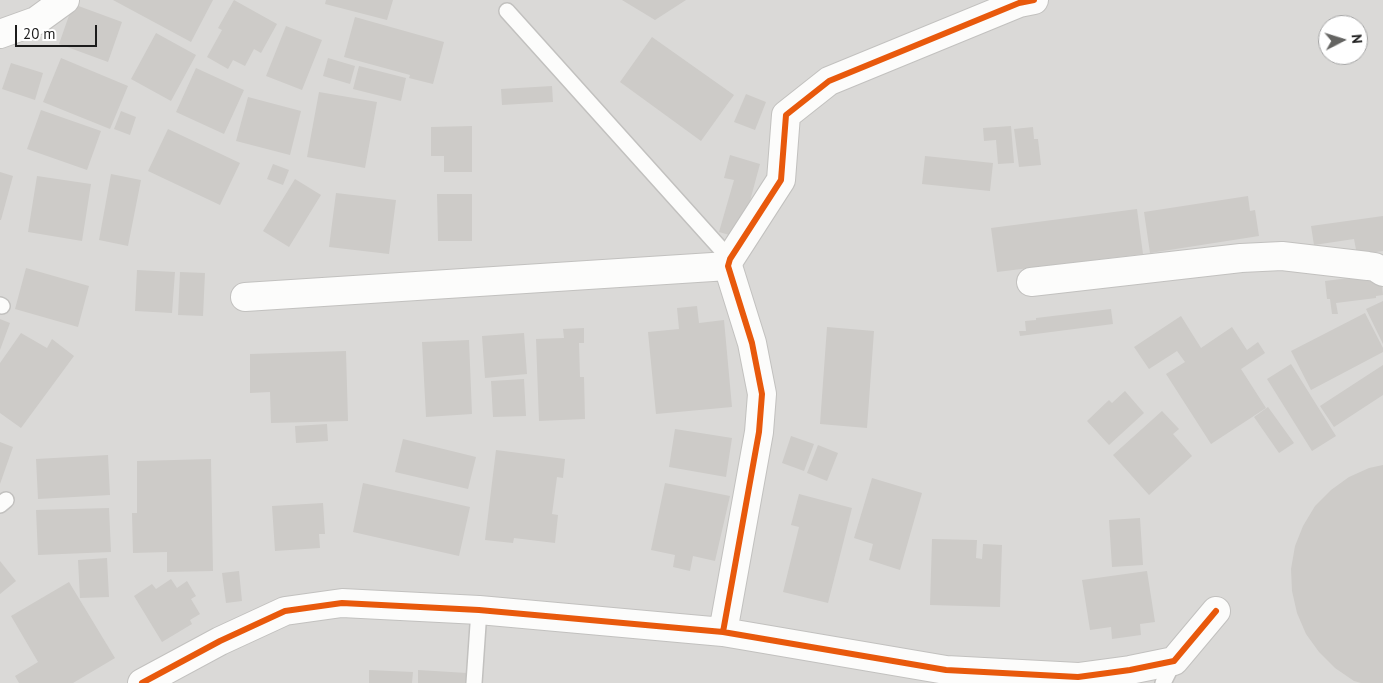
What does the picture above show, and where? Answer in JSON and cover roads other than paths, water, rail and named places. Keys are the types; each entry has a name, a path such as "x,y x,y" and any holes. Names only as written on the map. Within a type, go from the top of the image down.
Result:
{"street":[{"path":"0,34 36,21 65,0"},
{"path":"722,632 759,432 762,394 752,343 729,262 781,180 786,115 829,81 1018,2 1034,0"},
{"path":"1032,282 1240,258 1282,256 1375,267 1383,272"},
{"path":"245,297 729,262"},
{"path":"142,683 220,640 285,610 342,603 479,610 722,632 946,670 1078,677 1130,670 1169,672 1216,611"}],"lane":[{"path":"507,12 729,262"},
{"path":"474,683 479,610"}]}
